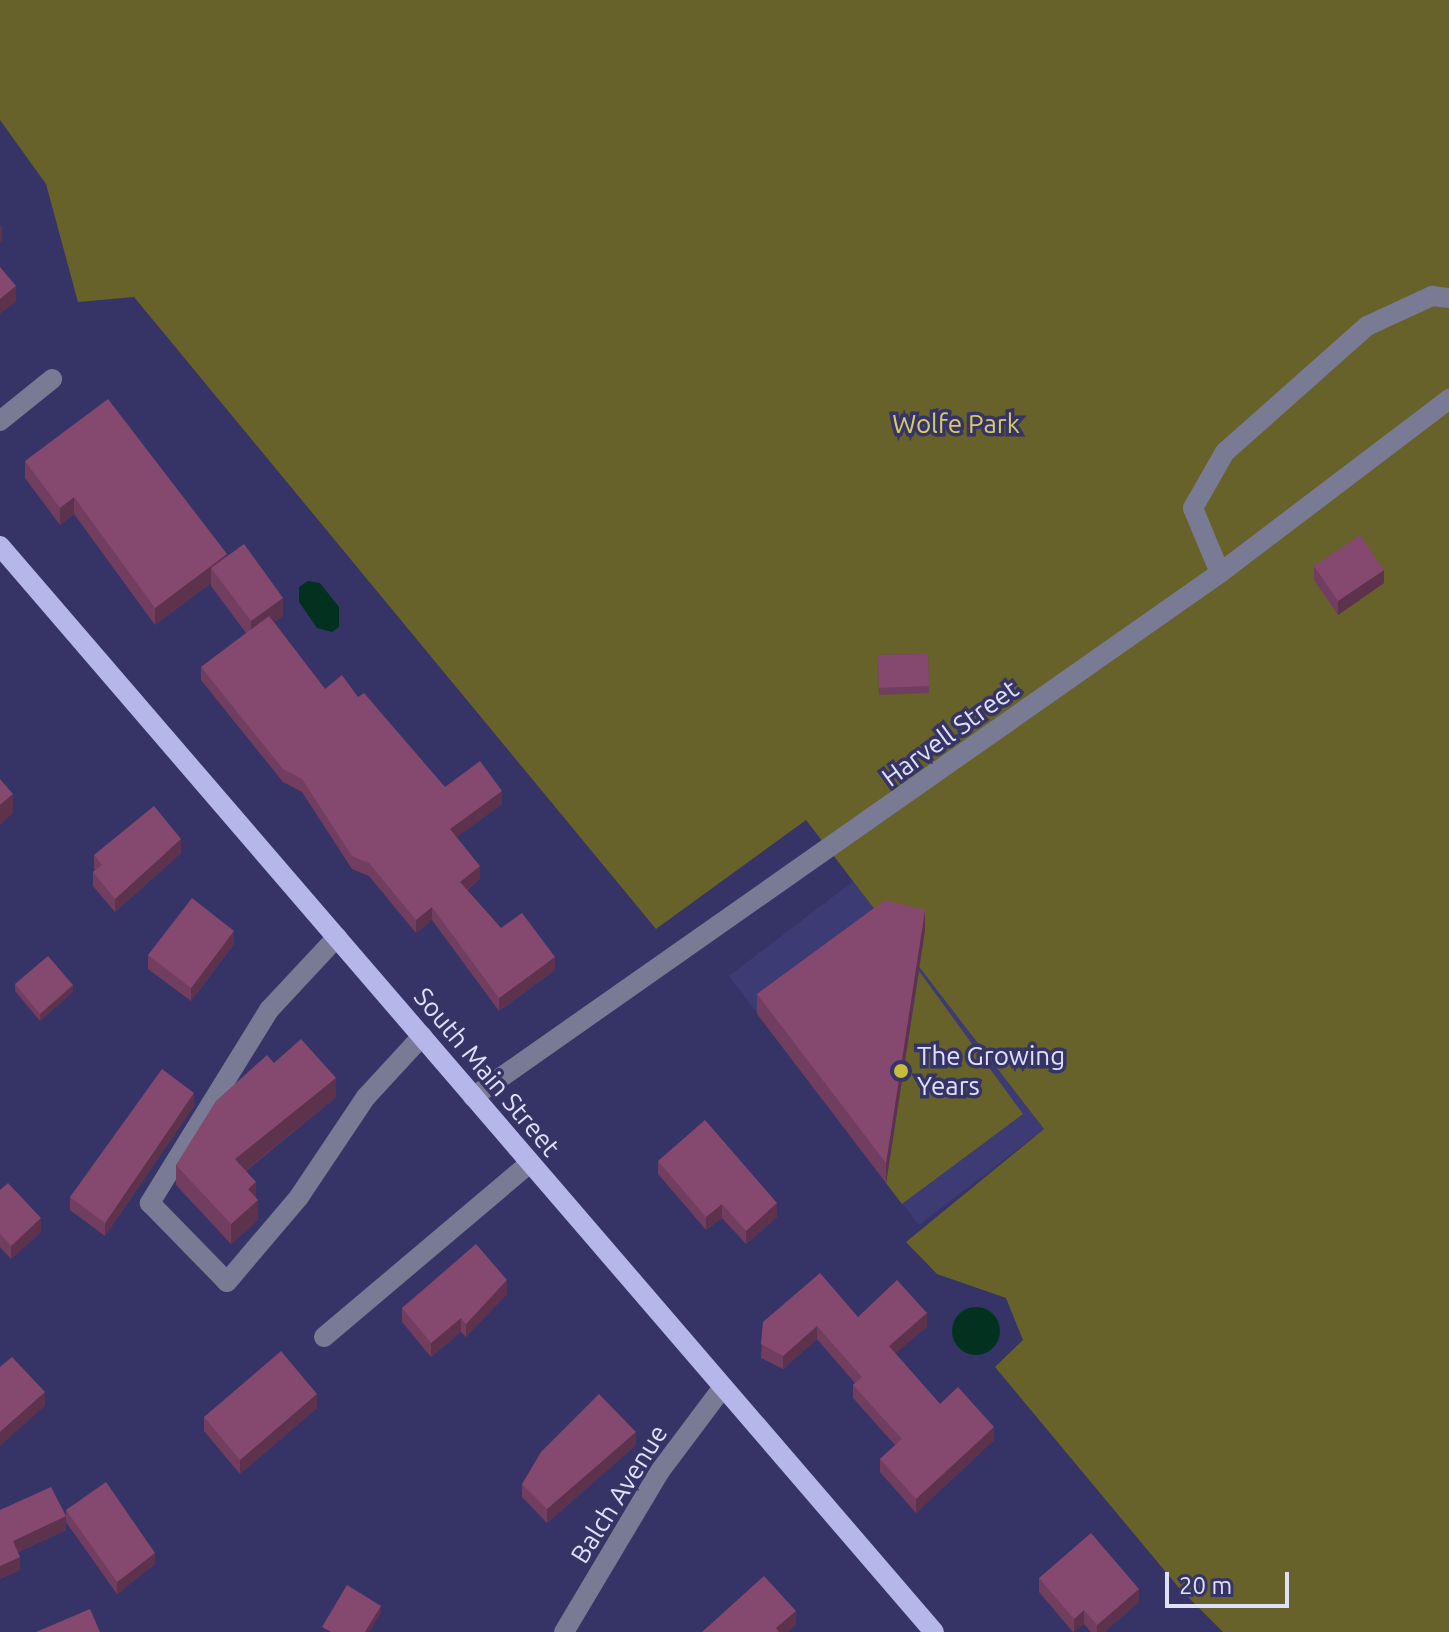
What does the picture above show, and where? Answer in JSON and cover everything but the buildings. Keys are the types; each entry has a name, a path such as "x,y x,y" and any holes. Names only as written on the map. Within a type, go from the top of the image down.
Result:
{"main road":[{"name":"South Main Street","path":"0,546 934,1632"}],"street":[{"path":"1220,573 1193,508 1225,452 1367,326 1432,296 1449,298"},
{"path":"0,421 52,379"},
{"name":"Harvell Street","path":"473,1097 1220,573 1449,399"},
{"path":"337,937 261,1022 150,1203 227,1282 299,1197 366,1097 422,1036"},
{"path":"324,1337 530,1163"},
{"name":"Balch Avenue","path":"564,1632 660,1471 723,1387"}],"shaded area":[{"path":"308,581 320,583 339,607 339,627 332,632 317,628 299,602 299,587"},
{"name":"The Growing Years","path":"855,880 1044,1129 919,1225 729,976"},
{"path":"976,1307 993,1314 1000,1331 993,1348 976,1355 959,1348 952,1331 959,1314"}],"green space":[{"name":"Wolfe Park","path":"0,0 1449,0 1449,1632 1223,1632 1180,1589 995,1367 1023,1340 1006,1298 937,1274 906,1242 1044,1129 806,820 656,929 134,297 78,302 46,184 0,120"},
{"path":"919,971 1023,1114 902,1204 886,1183"}],"place":[{"name":"The Growing Years","path":"901,1071"}]}
